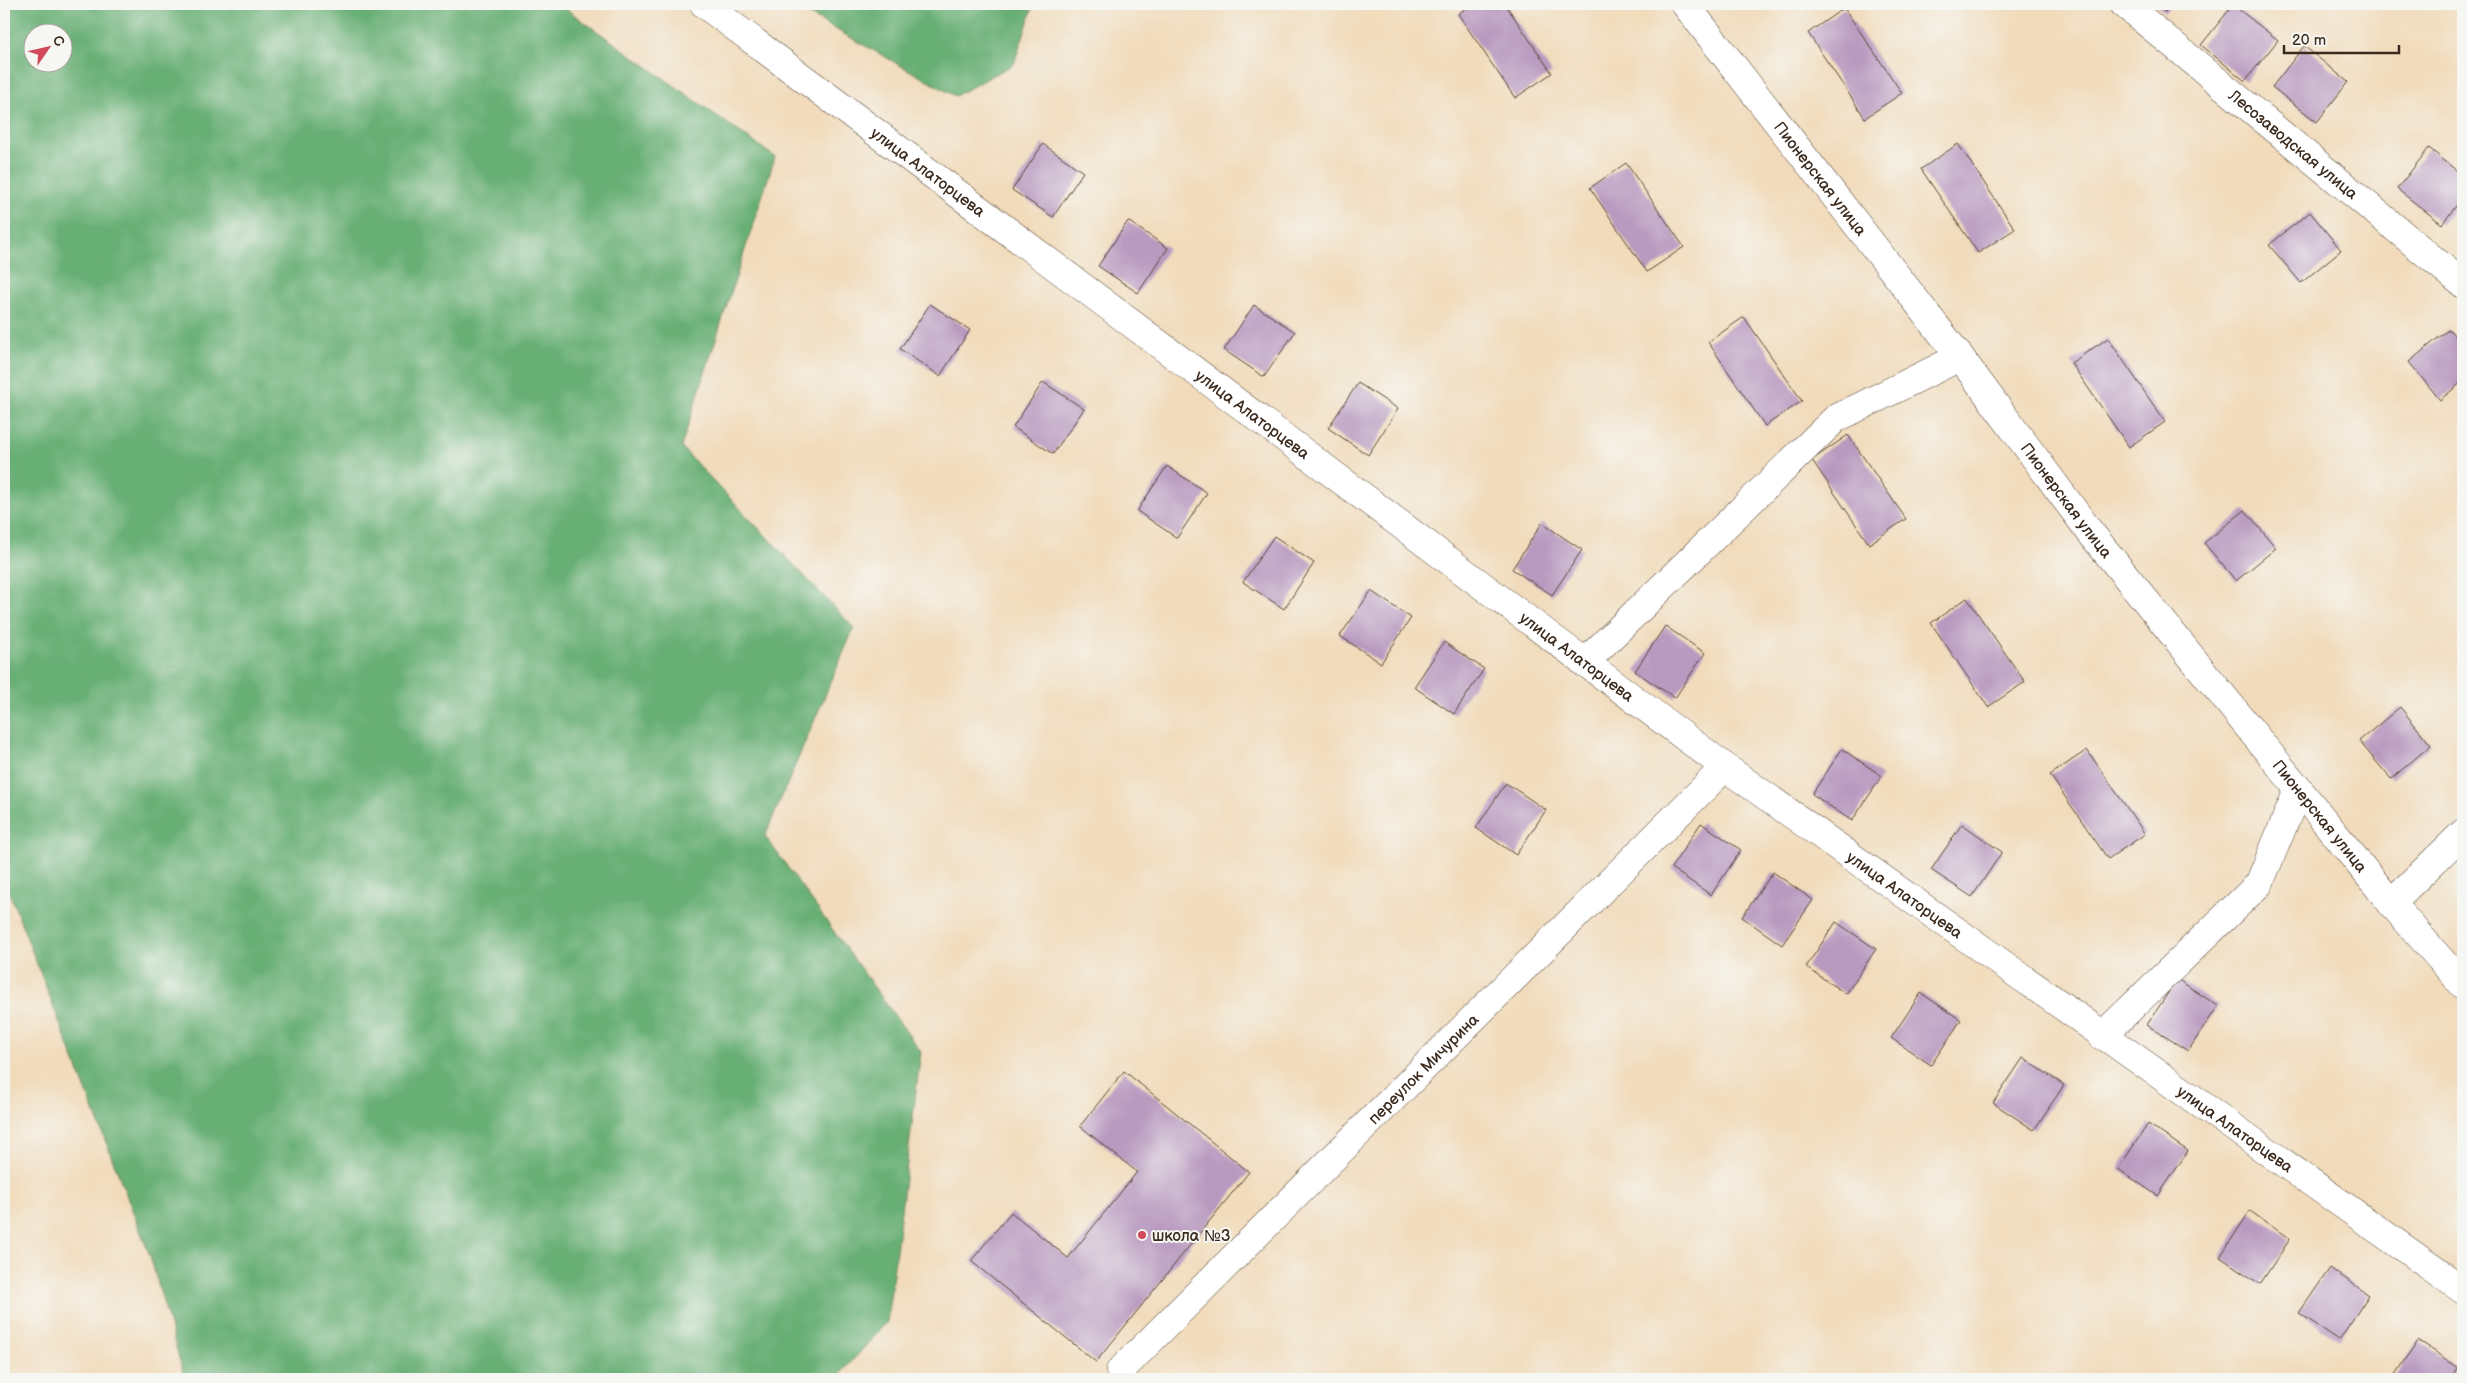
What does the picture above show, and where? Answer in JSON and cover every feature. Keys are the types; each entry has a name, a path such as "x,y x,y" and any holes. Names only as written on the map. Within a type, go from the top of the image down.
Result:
{"street":[{"name":"улица Алаторцева","path":"704,4 1725,767 2463,1290"},
{"name":"Пионерская улица","path":"1685,4 1960,358 2090,532 2298,790 2391,903 2463,986"},
{"name":"Лесозаводская улица","path":"2124,4 2463,284"},
{"path":"1584,663 1835,419 1960,358"},
{"name":"переулок Мичурина","path":"1120,1371 1725,767"},
{"path":"2102,1036 2259,884 2298,790"},
{"path":"2391,903 2463,833"}],"green space":[{"path":"4,4 559,4 775,157 681,447 854,628 765,836 921,1052 887,1322 836,1379 185,1379 150,1256 4,879"},
{"path":"786,4 1034,4 1014,64 955,96 810,15"}],"building":[{"path":"1472,4 1505,4 1552,73 1515,98 1458,14"},
{"path":"2155,4 2172,4 2165,12"},
{"path":"2233,5 2278,40 2245,81 2201,45"},
{"path":"1844,8 1902,93 1865,118 1808,33"},
{"path":"2304,46 2348,82 2317,122 2272,87"},
{"path":"1043,144 1083,172 1053,217 1012,190"},
{"path":"1958,144 2015,229 1978,253 1921,169"},
{"path":"2429,148 2463,176 2463,197 2442,224 2397,189"},
{"path":"1626,163 1684,247 1647,272 1590,188"},
{"path":"2310,212 2341,250 2301,283 2269,245"},
{"path":"1128,221 1168,248 1138,293 1098,266"},
{"path":"930,304 970,330 940,376 900,349"},
{"path":"1254,305 1295,332 1264,377 1224,350"},
{"path":"1744,317 1802,401 1765,426 1708,342"},
{"path":"2449,329 2463,346 2463,381 2440,400 2409,362"},
{"path":"2108,338 2165,422 2129,447 2071,363"},
{"path":"1043,382 1084,409 1053,454 1013,427"},
{"path":"1358,383 1398,409 1368,455 1328,428"},
{"path":"1848,435 1906,519 1869,544 1812,460"},
{"path":"1167,466 1207,493 1177,538 1137,511"},
{"path":"2245,510 2276,548 2236,581 2204,543"},
{"path":"1542,523 1582,550 1552,595 1512,569"},
{"path":"1274,536 1314,563 1284,609 1243,582"},
{"path":"1371,591 1411,618 1381,663 1340,636"},
{"path":"1967,598 2025,682 1988,707 1931,623"},
{"path":"1665,626 1705,653 1675,698 1635,671"},
{"path":"1444,642 1484,669 1454,714 1414,687"},
{"path":"2400,707 2431,745 2391,779 2359,741"},
{"path":"1842,749 1882,776 1852,821 1812,794"},
{"path":"2087,750 2145,834 2108,859 2050,775"},
{"path":"1506,783 1546,810 1516,855 1476,828"},
{"path":"1701,823 1741,850 1711,895 1671,868"},
{"path":"1962,824 2002,852 1972,897 1931,870"},
{"path":"1773,872 1813,900 1782,945 1742,917"},
{"path":"1836,922 1876,949 1846,994 1806,967"},
{"path":"2177,979 2218,1006 2188,1051 2147,1025"},
{"path":"1921,993 1961,1020 1931,1065 1891,1038"},
{"path":"2023,1058 2064,1085 2034,1130 1993,1103"},
{"name":"школа №3","path":"1124,1071 1249,1172 1096,1362 971,1261 1011,1212 1068,1258 1137,1172 1080,1126"},
{"path":"2148,1124 2188,1151 2158,1196 2118,1169"},
{"path":"2250,1211 2290,1239 2260,1284 2220,1257"},
{"path":"2330,1268 2369,1295 2339,1340 2299,1313"},
{"path":"2418,1341 2459,1368 2451,1379 2393,1379"}],"place":[{"name":"школа №3","path":"1142,1235"}]}
